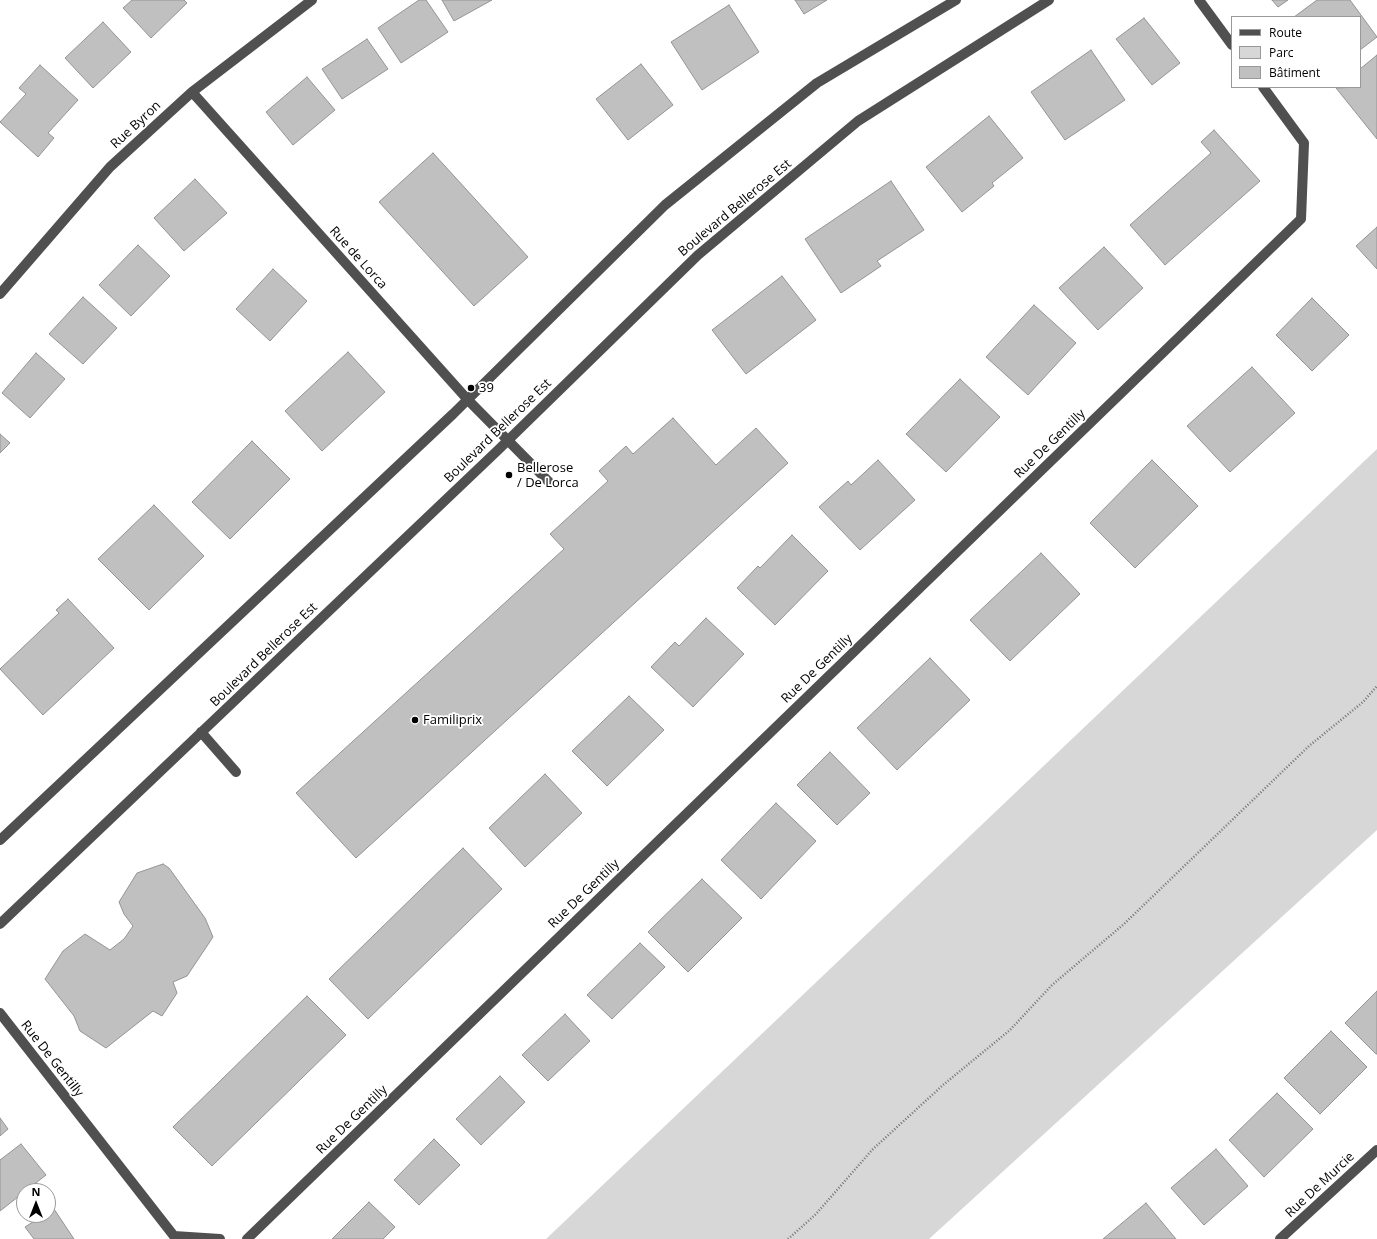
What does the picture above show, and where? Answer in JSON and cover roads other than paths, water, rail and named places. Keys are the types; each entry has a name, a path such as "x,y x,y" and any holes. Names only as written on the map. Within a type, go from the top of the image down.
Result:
{"street":[{"name":"Rue Byron","path":"0,294 110,167 192,92 312,0"},
{"path":"0,840 468,400 665,205 817,83 956,0"},
{"name":"Boulevard Bellerose Est","path":"0,924 508,440 698,254 858,121 1049,0"},
{"path":"1199,0 1231,44"},
{"name":"Rue De Gentilly","path":"247,1239 1301,219 1304,143 1264,88"},
{"name":"Rue de Lorca","path":"192,92 468,400 548,482"},
{"path":"201,732 236,772"},
{"name":"Rue De Gentilly","path":"0,1013 174,1236 220,1239"},
{"name":"Rue De Murcie","path":"1280,1239 1377,1150"}],"place":[{"name":"39","path":"471,388"},
{"name":"Bellerose / De Lorca","path":"509,475"},
{"name":"Familiprix","path":"415,720"}]}
